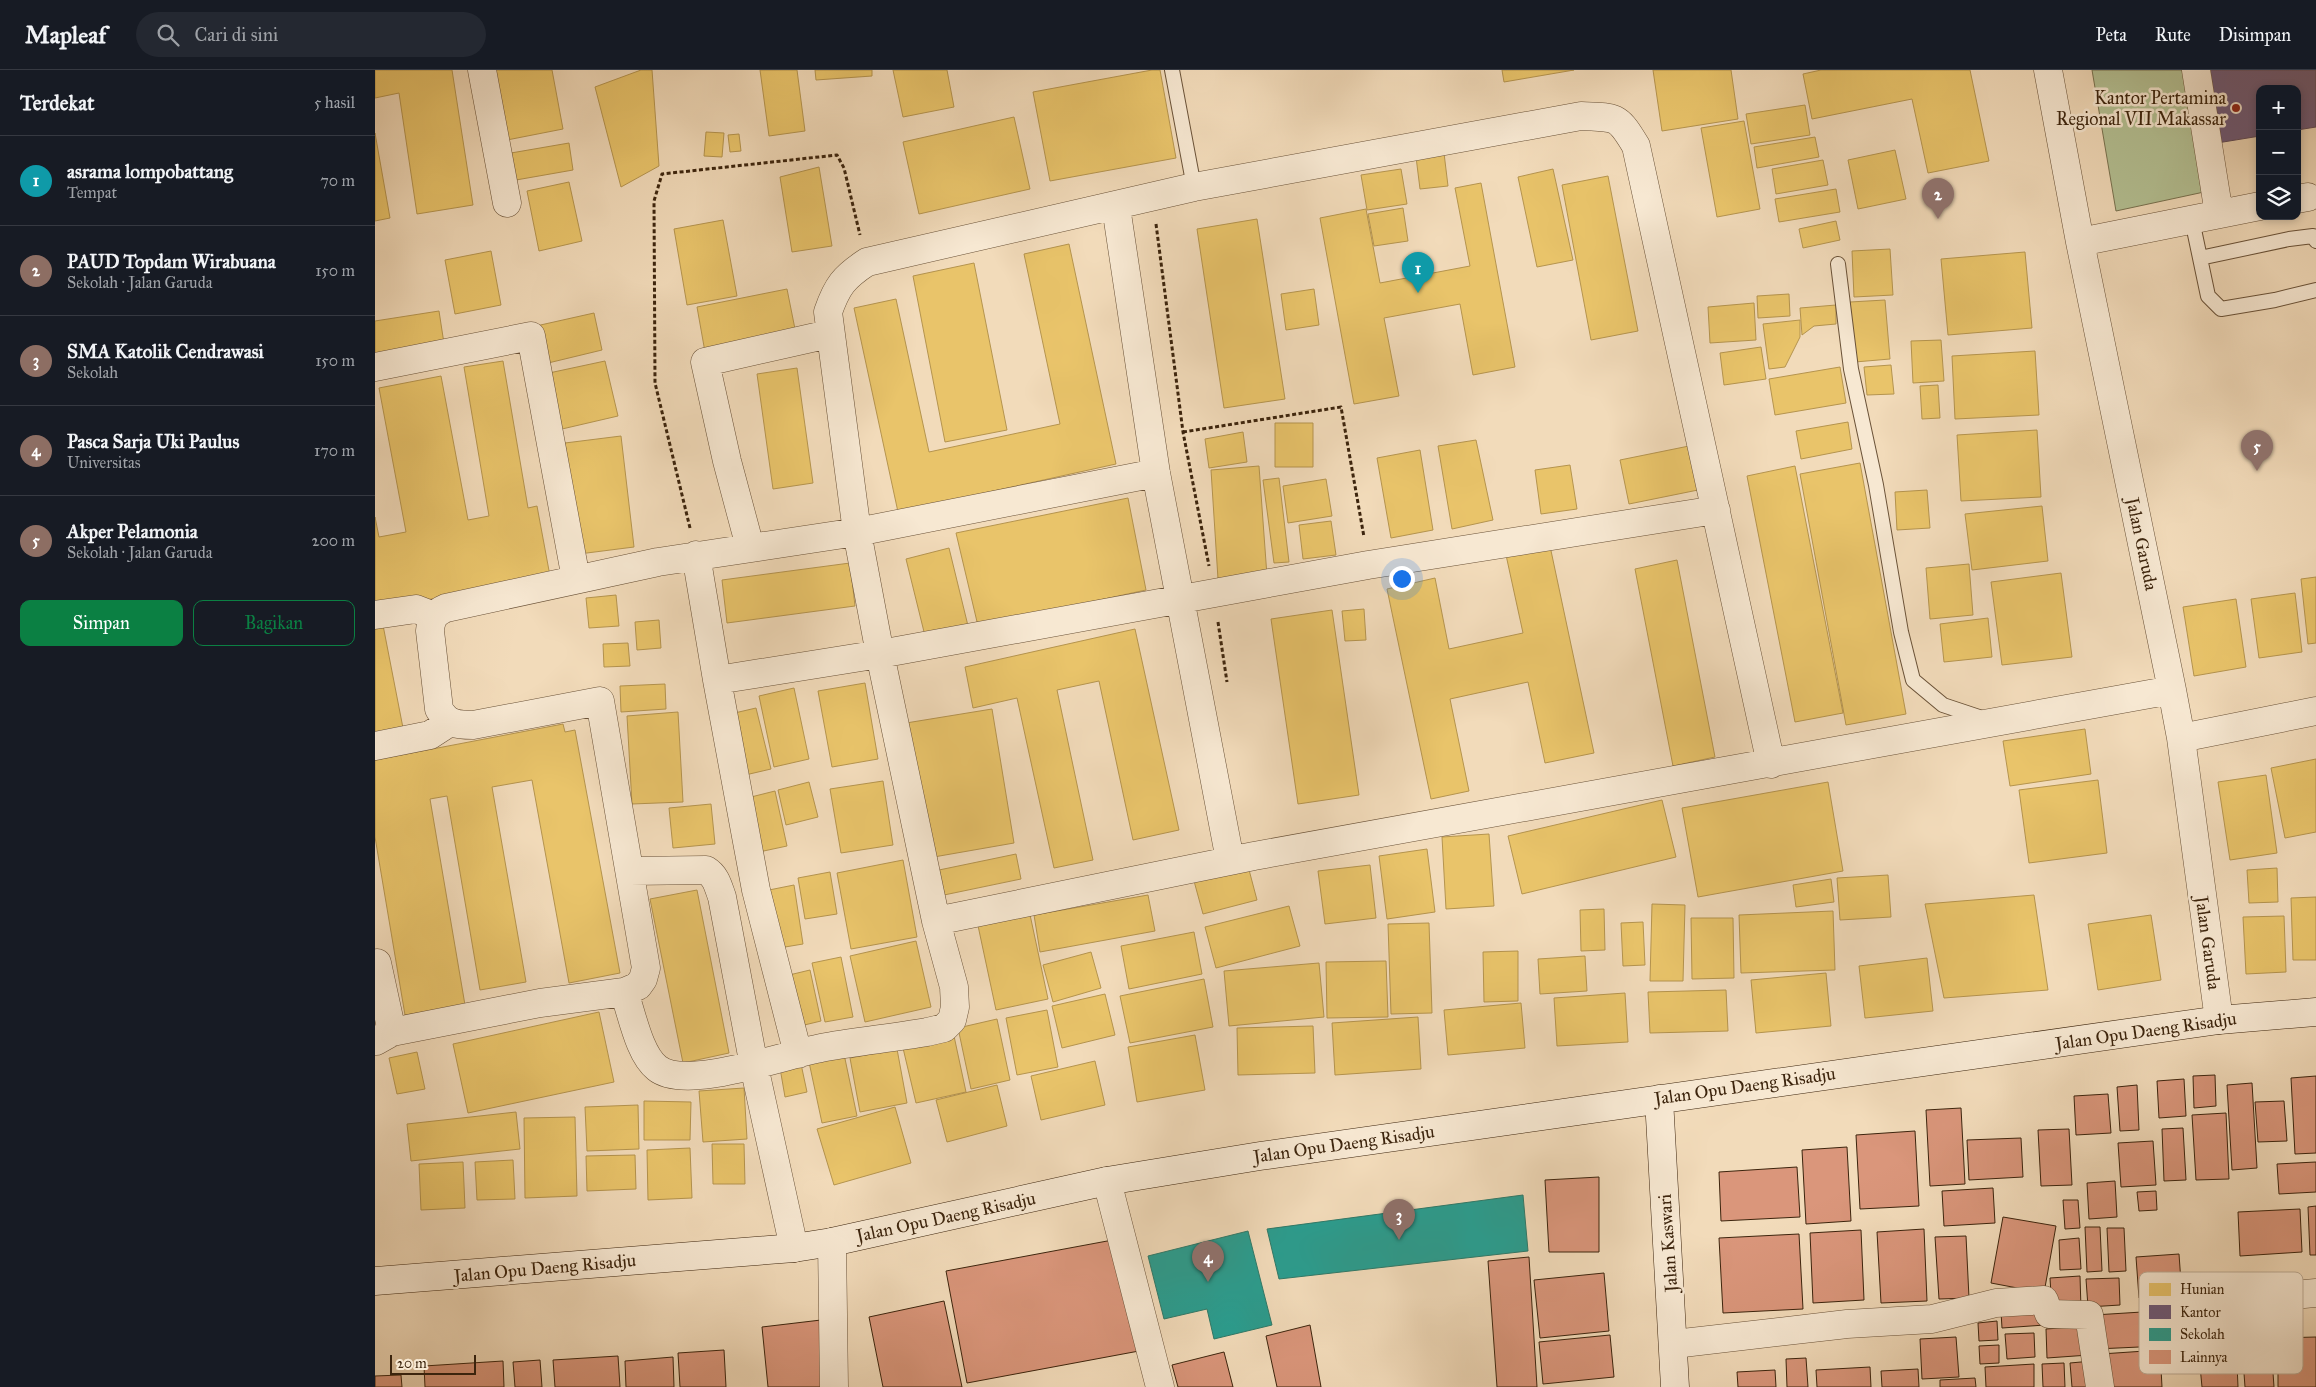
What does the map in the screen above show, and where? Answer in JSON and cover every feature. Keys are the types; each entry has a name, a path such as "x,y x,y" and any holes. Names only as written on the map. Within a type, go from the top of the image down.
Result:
{"street":[{"path":"482,70 507,203"},
{"name":"Jalan Garuda","path":"2048,70 2080,242 2181,738 2219,1020"},
{"path":"2196,70 2219,214"},
{"path":"624,992 645,1052 657,1068 671,1076 691,1077 825,1047 891,1038 944,1028 952,1020 955,1007 954,994 936,922 880,654 857,532 829,334 828,312 836,289 849,274 867,262 1193,187 1581,116 1614,118 1626,127 1636,146 1771,764"},
{"path":"1116,206 1156,473 1230,860"},
{"path":"2080,242 2256,207"},
{"path":"751,547 727,461 705,362 829,334"},
{"path":"375,368 531,336 576,578"},
{"path":"377,963 383,1036 540,1003 624,992 638,986 643,979 646,968 600,701 473,725 458,725 450,722 443,718 439,709 430,631 436,612 446,608 576,578 658,562 857,532 1156,473"},
{"path":"717,680 880,654 1368,565 1716,510"},
{"path":"691,556 717,680 740,893 778,1059 794,1248"},
{"path":"375,615 416,609 434,616"},
{"path":"936,922 1230,860 1771,764 2172,690"},
{"path":"2181,738 2316,711"},
{"path":"375,746 430,735 450,722"},
{"path":"630,871 706,870 740,893 778,1059"},
{"name":"Jalan Opu Daeng Risadju","path":"375,1281 794,1248 832,1242 1107,1181 1259,1156 2219,1020 2316,1012"},
{"name":"Jalan Kaswari","path":"1659,1098 1675,1344 1675,1387"},
{"path":"1107,1181 1160,1387"},
{"path":"832,1242 834,1387"},
{"path":"2303,1295 2316,1294"},
{"path":"1675,1344 1847,1324 1932,1319 1996,1303 2044,1300 2049,1314 2070,1312 2089,1315 2100,1387"}],"lane":[{"path":"1173,70 1193,187"},
{"path":"2192,220 2208,296 2221,309 2275,300 2316,290"},
{"path":"2200,258 2289,239 2313,236 2316,242"},
{"path":"1838,264 1851,370 1876,485 1901,632 1913,680 1943,705 1996,722"}],"path":[{"path":"691,556 655,383 654,201 662,174 837,155 844,168 867,262"},
{"path":"1153,197 1183,432 1214,594 1229,691"},
{"path":"1183,432 1341,407 1368,565"}],"green space":[{"path":"2092,70 2189,70 2204,192 2116,211"}],"building: Hunian":[{"path":"375,70 452,70 473,205 417,214 399,93 375,98"},
{"path":"494,70 552,70 563,129 507,140"},
{"path":"641,70 652,70 659,166 621,187 595,87"},
{"path":"760,70 797,70 805,131 769,136"},
{"path":"815,70 872,70 872,76 816,80"},
{"path":"893,70 947,70 954,107 903,117"},
{"path":"1160,70 1176,158 1050,181 1033,92"},
{"path":"1502,70 1574,70 1504,82"},
{"path":"1653,70 1731,70 1738,119 1662,131"},
{"path":"1821,70 1970,70 1989,161 1928,173 1912,99 1812,119 1803,74"},
{"path":"1805,105 1810,135 1751,144 1746,114"},
{"path":"1014,117 1030,189 919,214 903,142"},
{"path":"1744,121 1760,209 1717,217 1701,128"},
{"path":"706,132 724,133 722,157 704,156"},
{"path":"375,133 390,218 375,221"},
{"path":"739,134 741,151 730,152 728,135"},
{"path":"1815,137 1819,157 1757,168 1754,147"},
{"path":"569,143 573,170 516,180 511,153"},
{"path":"1895,150 1906,199 1858,209 1848,160"},
{"path":"1444,153 1448,186 1420,189 1416,157"},
{"path":"1823,160 1828,185 1776,194 1772,169"},
{"path":"819,167 832,246 792,252 780,177"},
{"path":"1401,169 1407,204 1367,210 1361,175"},
{"path":"1553,169 1573,260 1537,267 1518,177"},
{"path":"1608,176 1638,331 1591,340 1562,185"},
{"path":"569,182 582,241 539,251 527,191"},
{"path":"1481,183 1515,367 1473,375 1460,304 1384,318 1399,396 1354,404 1320,218 1366,209 1380,283 1470,266 1455,188"},
{"path":"1836,189 1840,212 1779,222 1775,199"},
{"path":"1403,208 1408,241 1374,246 1368,214"},
{"path":"1257,219 1285,399 1224,408 1197,229"},
{"path":"723,220 737,296 687,305 674,229"},
{"path":"1836,221 1840,240 1803,248 1799,229"},
{"path":"1069,244 1116,464 898,512 854,308 896,299 929,452 1060,424 1024,254"},
{"path":"1890,249 1893,295 1854,297 1852,251"},
{"path":"491,251 501,305 455,314 445,260"},
{"path":"2025,252 2032,328 1948,335 1941,259"},
{"path":"974,263 1007,430 945,442 913,276"},
{"path":"787,289 796,334 705,352 697,307"},
{"path":"1314,289 1319,325 1286,330 1281,294"},
{"path":"1789,294 1790,316 1758,318 1757,296"},
{"path":"1885,300 1890,359 1855,362 1850,302"},
{"path":"1754,303 1756,340 1710,343 1708,307"},
{"path":"1836,305 1836,324 1814,326 1802,335 1800,308"},
{"path":"439,311 445,350 375,354 375,321"},
{"path":"594,313 602,350 544,364 536,326"},
{"path":"1800,320 1800,337 1785,367 1769,369 1763,324"},
{"path":"1941,340 1944,381 1913,383 1911,341"},
{"path":"1761,347 1766,379 1724,385 1720,353"},
{"path":"2035,351 2039,415 1955,419 1952,356"},
{"path":"503,361 528,508 537,506 550,576 375,610 375,517 379,537 406,532 379,388 441,376 468,520 489,516 464,367"},
{"path":"605,361 618,416 562,429 549,373"},
{"path":"1891,365 1894,394 1867,395 1864,367"},
{"path":"1840,367 1846,403 1775,415 1769,379"},
{"path":"797,368 813,483 773,489 757,374"},
{"path":"1938,385 1940,418 1922,419 1920,386"},
{"path":"1848,422 1852,449 1801,459 1796,431"},
{"path":"1275,423 1313,423 1313,467 1275,467"},
{"path":"2037,430 2041,497 1961,501 1957,435"},
{"path":"1243,432 1247,462 1209,468 1205,439"},
{"path":"621,436 634,547 579,554 565,443"},
{"path":"1476,440 1493,520 1452,529 1438,446"},
{"path":"1689,446 1698,490 1629,504 1620,460"},
{"path":"1420,450 1433,530 1391,538 1377,458"},
{"path":"1860,463 1906,714 1846,725 1800,474"},
{"path":"1570,465 1577,509 1541,514 1535,470"},
{"path":"1259,466 1267,576 1218,579 1211,470"},
{"path":"1795,466 1843,713 1795,722 1747,476"},
{"path":"1279,478 1289,562 1274,563 1263,480"},
{"path":"1326,479 1332,516 1288,523 1283,486"},
{"path":"1927,490 1930,528 1897,530 1895,492"},
{"path":"1128,498 1146,590 978,626 956,533"},
{"path":"2042,506 2048,561 1972,570 1965,514"},
{"path":"1331,521 1336,555 1303,559 1299,525"},
{"path":"1550,546 1594,753 1545,763 1528,682 1450,699 1469,791 1431,799 1387,589 1435,578 1449,649 1523,633 1506,555"},
{"path":"949,548 970,634 927,644 906,559"},
{"path":"1677,560 1715,757 1673,766 1635,569"},
{"path":"850,563 855,606 727,623 722,580"},
{"path":"1969,564 1973,615 1930,619 1926,568"},
{"path":"2061,573 2072,657 2002,665 1991,582"},
{"path":"2316,577 2316,643 2308,644 2301,579"},
{"path":"2295,593 2302,652 2259,658 2251,599"},
{"path":"616,595 619,626 589,628 586,598"},
{"path":"2236,599 2246,667 2194,676 2183,607"},
{"path":"1364,609 1366,640 1345,641 1342,611"},
{"path":"1332,610 1359,795 1298,804 1271,619"},
{"path":"1988,618 1992,657 1944,662 1940,624"},
{"path":"382,620 403,728 375,734 375,622"},
{"path":"659,620 661,648 637,650 635,622"},
{"path":"1135,629 1179,830 1133,840 1099,681 1057,690 1093,860 1054,868 1017,698 973,708 965,667"},
{"path":"628,643 630,666 604,667 603,644"},
{"path":"865,683 878,759 832,767 818,691"},
{"path":"665,684 666,709 621,712 620,686"},
{"path":"794,688 809,759 774,767 759,696"},
{"path":"756,708 771,769 741,776 726,715"},
{"path":"992,709 1014,843 928,858 906,723"},
{"path":"678,712 683,802 632,804 627,716"},
{"path":"563,724 565,732 575,730 620,973 569,983 532,780 492,787 526,982 480,990 447,796 430,799 465,1005 405,1015 375,837 375,760"},
{"path":"2085,729 2091,774 2010,786 2003,741"},
{"path":"2316,759 2316,832 2285,838 2271,768"},
{"path":"2266,775 2277,853 2230,860 2218,782"},
{"path":"2098,780 2107,853 2029,863 2019,790"},
{"path":"883,781 893,845 841,853 830,789"},
{"path":"809,782 818,817 786,825 778,790"},
{"path":"1828,782 1843,871 1698,897 1682,808"},
{"path":"775,791 787,846 759,852 747,798"},
{"path":"1662,800 1676,857 1522,894 1508,836"},
{"path":"711,804 715,844 673,848 669,808"},
{"path":"1489,834 1494,906 1446,909 1442,837"},
{"path":"1427,849 1435,912 1387,919 1379,856"},
{"path":"1016,854 1021,879 944,895 939,870"},
{"path":"903,860 917,937 851,949 837,873"},
{"path":"1370,865 1376,918 1325,924 1318,871"},
{"path":"1248,866 1257,900 1203,914 1194,881"},
{"path":"2277,868 2278,902 2249,903 2247,870"},
{"path":"830,872 837,914 805,919 798,878"},
{"path":"1888,875 1891,917 1840,920 1837,878"},
{"path":"1831,879 1834,902 1796,907 1793,885"},
{"path":"794,885 803,944 779,948 769,890"},
{"path":"697,890 729,1053 683,1063 650,899"},
{"path":"1148,895 1155,931 1040,952 1034,915"},
{"path":"2034,895 2048,990 1944,998 1925,904"},
{"path":"2316,897 2316,960 2293,960 2291,898"},
{"path":"1652,904 1685,905 1683,981 1650,981"},
{"path":"1289,906 1300,946 1216,968 1205,927"},
{"path":"1604,909 1605,950 1581,951 1580,910"},
{"path":"1029,910 1048,999 996,1010 977,921"},
{"path":"1833,911 1835,970 1741,973 1739,915"},
{"path":"2151,915 2161,980 2098,990 2088,924"},
{"path":"2284,916 2286,972 2246,974 2243,917"},
{"path":"1691,918 1733,918 1734,978 1692,979"},
{"path":"1643,922 1645,965 1623,966 1621,923"},
{"path":"1429,923 1432,1013 1391,1014 1388,924"},
{"path":"1194,932 1202,974 1129,989 1121,946"},
{"path":"916,941 931,1007 865,1022 850,956"},
{"path":"1518,951 1518,1001 1484,1002 1483,952"},
{"path":"1091,952 1101,988 1053,1002 1043,965"},
{"path":"1585,956 1587,991 1540,994 1538,959"},
{"path":"841,957 853,1017 825,1022 812,963"},
{"path":"1927,958 1933,1011 1865,1018 1859,966"},
{"path":"1386,961 1388,1017 1327,1018 1326,962"},
{"path":"1319,963 1324,1017 1229,1026 1224,971"},
{"path":"810,970 821,1021 796,1027 785,976"},
{"path":"1826,973 1831,1026 1756,1033 1751,980"},
{"path":"1204,979 1213,1027 1130,1043 1120,996"},
{"path":"1726,990 1728,1031 1650,1033 1648,992"},
{"path":"1625,993 1628,1042 1557,1046 1554,998"},
{"path":"1105,994 1115,1035 1062,1048 1052,1006"},
{"path":"1521,1003 1525,1048 1448,1055 1444,1010"},
{"path":"1047,1010 1058,1067 1017,1075 1006,1018"},
{"path":"599,1012 614,1082 468,1113 453,1044"},
{"path":"1418,1017 1421,1069 1335,1075 1332,1023"},
{"path":"997,1019 1010,1080 971,1089 958,1028"},
{"path":"1313,1026 1315,1073 1238,1075 1237,1028"},
{"path":"1195,1035 1205,1090 1137,1102 1128,1047"},
{"path":"954,1036 966,1092 916,1103 903,1048"},
{"path":"897,1049 907,1103 860,1112 850,1058"},
{"path":"417,1052 425,1089 397,1094 389,1058"},
{"path":"844,1054 857,1116 822,1123 809,1062"},
{"path":"1095,1061 1105,1105 1041,1120 1031,1076"},
{"path":"801,1064 807,1092 785,1097 780,1068"},
{"path":"997,1085 1007,1126 947,1142 936,1100"},
{"path":"744,1088 747,1139 703,1142 699,1091"},
{"path":"644,1101 691,1102 690,1140 644,1140"},
{"path":"638,1105 639,1149 587,1151 585,1107"},
{"path":"895,1107 911,1163 834,1185 817,1129"},
{"path":"516,1112 520,1149 411,1161 407,1124"},
{"path":"575,1117 577,1196 525,1198 524,1118"},
{"path":"712,1144 744,1144 745,1184 713,1184"},
{"path":"690,1148 692,1198 648,1200 647,1150"},
{"path":"635,1155 636,1189 587,1191 586,1156"},
{"path":"513,1160 515,1199 477,1200 475,1162"},
{"path":"463,1162 465,1208 421,1210 419,1164"}],"building: Kantor":[{"name":"Kantor Pertamina Regional VII Makassar","path":"2205,70 2316,70 2316,127 2301,129 2301,85 2256,85 2256,137 2217,143"}],"building: Sekolah":[{"path":"1523,1195 1528,1251 1279,1279 1267,1229"},
{"path":"1248,1231 1272,1325 1214,1339 1207,1309 1164,1319 1148,1256"}],"building: Lainnya":[{"path":"2215,1075 2216,1106 2194,1108 2193,1076"},
{"path":"2316,1076 2316,1153 2295,1154 2291,1078"},
{"path":"2184,1079 2186,1116 2159,1118 2157,1081"},
{"path":"2252,1083 2257,1168 2232,1170 2227,1085"},
{"path":"2137,1085 2139,1130 2120,1131 2117,1087"},
{"path":"2108,1094 2111,1133 2076,1135 2074,1096"},
{"path":"2284,1101 2287,1141 2258,1142 2255,1102"},
{"path":"1961,1108 1965,1184 1930,1186 1926,1110"},
{"path":"2226,1113 2229,1179 2196,1180 2192,1115"},
{"path":"2183,1128 2186,1180 2164,1181 2162,1129"},
{"path":"2069,1129 2072,1185 2041,1186 2038,1130"},
{"path":"1915,1131 1919,1206 1860,1209 1856,1135"},
{"path":"2021,1138 2023,1177 1969,1180 1967,1140"},
{"path":"2153,1141 2156,1185 2121,1187 2118,1143"},
{"path":"1847,1147 1851,1221 1806,1224 1802,1150"},
{"path":"2316,1162 2316,1192 2279,1194 2277,1164"},
{"path":"1797,1167 1800,1217 1721,1221 1719,1172"},
{"path":"1599,1177 1599,1252 1549,1252 1545,1180"},
{"path":"2115,1181 2117,1217 2089,1219 2087,1183"},
{"path":"1993,1188 1995,1223 1944,1226 1942,1191"},
{"path":"2156,1191 2157,1210 2139,1211 2137,1192"},
{"path":"2063,1200 2078,1200 2080,1228 2065,1229"},
{"path":"2316,1206 2316,1255 2310,1255 2308,1207"},
{"path":"2300,1209 2302,1252 2240,1256 2238,1212"},
{"path":"2003,1217 2056,1226 2044,1293 1991,1283"},
{"path":"2085,1227 2100,1227 2102,1271 2087,1272"},
{"path":"2107,1228 2124,1228 2126,1271 2109,1272"},
{"path":"1924,1229 1927,1301 1881,1303 1877,1232"},
{"path":"1861,1230 1864,1300 1813,1303 1810,1233"},
{"path":"1799,1234 1803,1309 1723,1313 1719,1238"},
{"path":"1966,1236 1969,1298 1939,1299 1935,1237"},
{"path":"2079,1238 2081,1269 2060,1270 2059,1240"},
{"path":"1118,1239 1139,1351 967,1383 946,1271"},
{"path":"2179,1254 2180,1272 2139,1272 2139,1298 2136,1257"},
{"path":"1529,1257 1537,1387 1497,1387 1488,1261"},
{"path":"1604,1273 1609,1331 1540,1338 1534,1280"},
{"path":"2080,1276 2081,1309 2052,1311 2050,1278"},
{"path":"2119,1278 2120,1305 2088,1307 2086,1279"},
{"path":"944,1301 962,1387 883,1387 869,1317"},
{"path":"2045,1310 2045,1325 2002,1328 2001,1312"},
{"path":"2139,1312 2139,1347 2096,1349 2094,1315"},
{"path":"821,1320 828,1387 768,1387 762,1327"},
{"path":"1997,1321 1998,1340 1979,1341 1978,1323"},
{"path":"1310,1325 1321,1387 1277,1387 1266,1336"},
{"path":"2088,1326 2089,1355 2047,1358 2046,1329"},
{"path":"2034,1333 2035,1357 2007,1359 2005,1334"},
{"path":"1610,1335 1614,1377 1543,1384 1539,1342"},
{"path":"1956,1337 1959,1377 1922,1379 1920,1339"},
{"path":"2303,1337 2316,1337 2316,1387 2278,1387 2278,1374 2303,1374"},
{"path":"1999,1345 1999,1363 1980,1364 1979,1346"},
{"path":"724,1350 726,1387 680,1387 678,1353"},
{"path":"2139,1351 2139,1374 2161,1374 2162,1387 2103,1387 2101,1354"},
{"path":"1224,1352 1233,1387 1178,1387 1172,1365"},
{"path":"618,1356 620,1387 555,1387 553,1360"},
{"path":"673,1357 674,1387 626,1387 625,1361"},
{"path":"1806,1358 1808,1387 1787,1387 1786,1359"},
{"path":"540,1360 542,1387 515,1387 513,1362"},
{"path":"503,1361 504,1387 425,1387 424,1366"},
{"path":"2092,1361 2094,1387 2072,1387 2070,1363"},
{"path":"2064,1363 2065,1387 2043,1387 2042,1364"},
{"path":"2034,1364 2034,1387 1986,1387 1985,1367"},
{"path":"1870,1367 1871,1387 1817,1387 1816,1370"},
{"path":"1918,1369 1919,1387 1882,1387 1881,1371"},
{"path":"1775,1370 1776,1387 1738,1387 1737,1372"},
{"path":"2201,1374 2237,1374 2238,1387 2202,1387"},
{"path":"2244,1374 2273,1374 2274,1387 2245,1387"},
{"path":"401,1375 402,1387 375,1387 375,1376"},
{"path":"1975,1378 1976,1387 1940,1387 1940,1380"}],"place":[{"name":"Kantor Pertamina Regional VII Makassar","path":"2236,108"},
{"name":"PAUD Topdam Wirabuana","path":"1938,219"},
{"name":"asrama lompobattang","path":"1418,293"},
{"name":"Akper Pelamonia","path":"2257,471"},
{"name":"SMA Katolik Cendrawasi","path":"1399,1240"},
{"name":"Pasca Sarja Uki Paulus","path":"1208,1282"}]}
